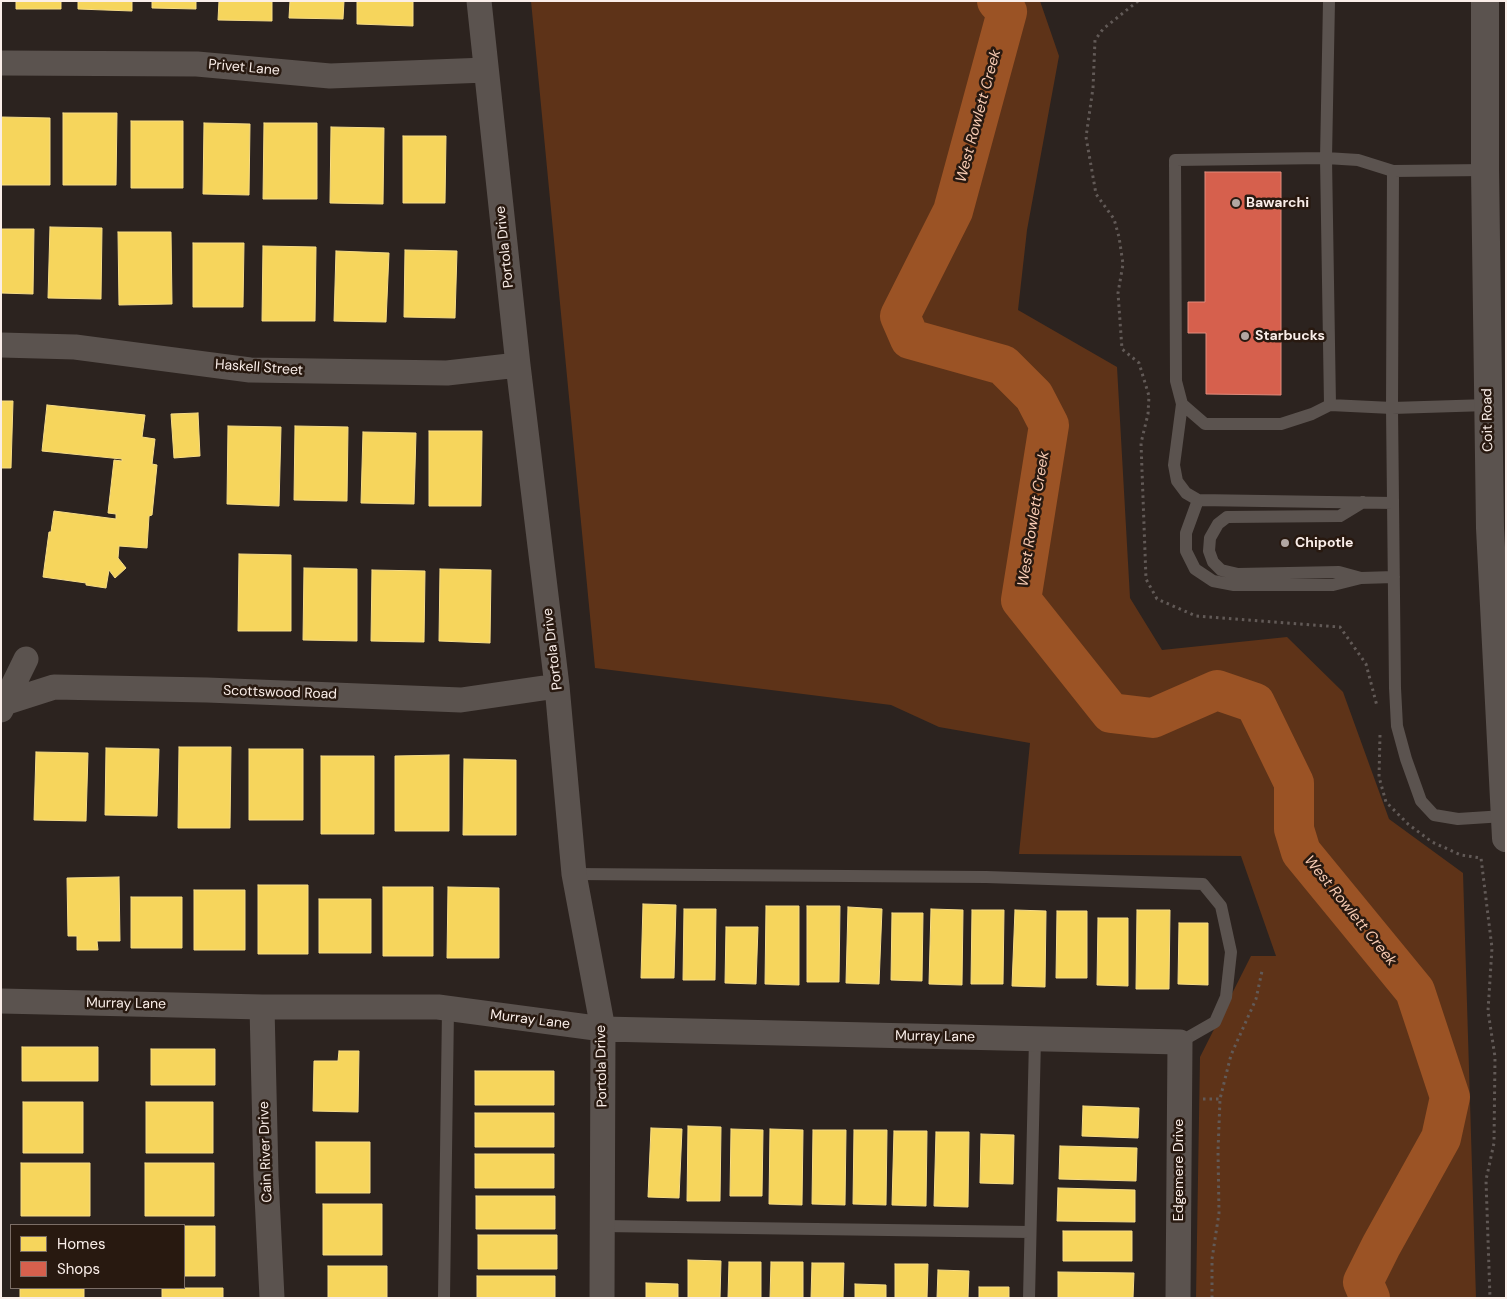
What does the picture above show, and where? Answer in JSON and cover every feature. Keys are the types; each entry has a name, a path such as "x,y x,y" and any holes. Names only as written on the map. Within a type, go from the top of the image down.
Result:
{"main road":[{"name":"Coit Road","path":"1485,1 1485,170 1497,405 1490,528 1505,827"}],"street":[{"name":"Portola Drive","path":"479,1 518,365 558,686 574,874 603,1029 602,1298"},
{"name":"Privet Lane","path":"1,63 197,64 330,76 486,70"},
{"name":"Haskell Street","path":"1,345 75,347 250,370 447,373 518,365"},
{"path":"2,707 26,659"},
{"name":"Scottswood Road","path":"2,707 54,687 207,690 461,700 558,686"},
{"name":"Murray Lane","path":"1,1001 262,1007 428,1007 603,1029 1180,1042"},
{"name":"Cain River Drive","path":"262,1007 266,1176 272,1298"},
{"name":"Edgemere Drive","path":"1178,1298 1180,1042"}],"lane":[{"path":"1329,1 1326,158 1330,405"},
{"path":"1393,503 1198,500 1186,493 1177,481 1174,465 1182,404 1176,381 1175,160 1326,158 1358,160 1393,171 1485,170"},
{"path":"1393,171 1392,408 1397,726 1421,801 1434,815 1505,827"},
{"path":"1182,404 1205,424 1281,424 1312,414 1330,405 1392,408 1497,405"},
{"path":"1198,500 1186,533 1186,551 1195,569 1213,581 1234,585 1333,585 1360,578 1394,577"},
{"path":"1360,578 1339,572 1238,574 1221,570 1213,562 1209,551 1210,538 1218,524 1227,517 1340,516 1363,502"},
{"path":"574,874 986,877 1203,884 1221,906 1231,952 1226,997 1215,1022 1180,1042"},
{"path":"444,1298 448,1009"},
{"path":"1029,1298 1035,1039"},
{"path":"603,1226 1030,1232"}],"path":[{"path":"1138,1 1103,29 1095,40 1093,88 1086,138 1096,194 1114,219 1119,237 1122,264 1118,293 1122,349 1139,363 1149,396 1148,414 1141,443 1146,579 1157,599 1196,616 1340,627 1366,664 1378,711"},
{"path":"1380,730 1379,776 1386,802 1408,824 1432,842 1461,855 1481,858 1492,948 1488,1012 1495,1057 1494,1143 1486,1180 1490,1298"},
{"path":"1212,1298 1212,1259 1219,1213 1218,1151 1220,1099 1231,1055 1256,999 1262,971"}],"shaded area":[{"path":"531,1 1040,1 1059,56 1027,230 1018,310 1117,367 1130,598 1162,650 1287,637 1343,692 1389,819 1463,873 1476,1298 1196,1298 1200,1057 1251,956 1276,956 1241,856 1019,854 1030,743 939,727 891,705 595,668"}],"building: Homes":[{"path":"16,1 61,1 61,9 16,9"},
{"path":"78,1 132,1 132,11 78,9"},
{"path":"152,1 196,1 196,9 152,8"},
{"path":"219,1 272,1 272,21 218,20"},
{"path":"290,1 344,1 343,19 289,18"},
{"path":"357,1 413,1 413,26 357,24"},
{"path":"63,113 117,113 116,185 63,185"},
{"path":"1,117 50,118 50,185 1,185"},
{"path":"131,121 183,121 183,188 131,188"},
{"path":"204,123 250,124 249,195 203,194"},
{"path":"264,123 317,123 317,199 263,199"},
{"path":"331,127 384,128 383,204 330,203"},
{"path":"403,136 446,136 445,203 403,203"},
{"path":"50,227 102,228 101,299 48,298"},
{"path":"1,229 34,229 33,294 1,293"},
{"path":"118,232 171,232 172,304 119,305"},
{"path":"193,243 244,243 243,307 193,307"},
{"path":"263,246 316,247 315,321 262,321"},
{"path":"405,250 457,251 455,318 404,317"},
{"path":"336,251 389,253 386,322 334,321"},
{"path":"1,401 13,401 11,468 1,468"},
{"path":"47,405 145,415 142,437 155,439 152,464 157,465 152,515 149,516 147,548 119,546 118,558 126,568 115,578 109,570 106,588 43,577 54,511 116,519 116,514 108,513 114,460 122,461 122,459 42,451"},
{"path":"198,413 200,456 174,458 171,414"},
{"path":"228,426 281,427 279,506 227,504"},
{"path":"295,426 348,427 347,501 294,500"},
{"path":"429,431 482,431 481,506 429,506"},
{"path":"363,432 416,433 414,504 361,503"},
{"path":"239,554 291,555 291,631 238,631"},
{"path":"304,568 357,569 357,641 303,640"},
{"path":"440,569 491,570 490,643 439,641"},
{"path":"372,570 425,571 424,642 371,641"},
{"path":"179,747 231,747 230,828 178,828"},
{"path":"106,748 159,749 157,816 105,815"},
{"path":"249,749 303,749 303,820 249,820"},
{"path":"36,752 88,753 86,821 34,820"},
{"path":"449,755 449,831 395,831 395,756"},
{"path":"321,756 374,756 374,834 321,834"},
{"path":"464,759 516,760 516,835 463,835"},
{"path":"119,877 120,941 97,941 98,950 77,950 77,936 68,936 67,878"},
{"path":"258,885 308,885 308,954 258,954"},
{"path":"383,887 433,887 433,956 383,956"},
{"path":"448,887 499,888 499,958 447,958"},
{"path":"194,890 245,890 245,950 194,950"},
{"path":"131,897 182,897 182,948 131,948"},
{"path":"319,899 371,899 371,953 319,953"},
{"path":"643,904 676,905 674,978 641,978"},
{"path":"766,906 799,906 799,985 765,984"},
{"path":"807,906 840,906 839,982 807,982"},
{"path":"848,907 882,909 879,984 846,983"},
{"path":"684,909 716,909 715,980 683,980"},
{"path":"931,909 963,910 962,985 929,984"},
{"path":"972,910 1004,910 1003,984 971,984"},
{"path":"1015,910 1046,911 1045,987 1012,986"},
{"path":"1137,910 1170,910 1169,989 1136,989"},
{"path":"1057,911 1087,911 1087,978 1056,978"},
{"path":"892,913 923,913 922,981 891,980"},
{"path":"1098,918 1128,918 1128,986 1097,985"},
{"path":"1179,923 1208,923 1208,985 1178,984"},
{"path":"726,927 758,927 756,984 725,983"},
{"path":"22,1047 98,1047 98,1081 22,1081"},
{"path":"151,1049 215,1049 215,1085 151,1085"},
{"path":"339,1051 359,1051 358,1112 313,1111 314,1061 338,1061"},
{"path":"475,1071 554,1071 554,1105 475,1105"},
{"path":"23,1102 83,1102 83,1153 23,1153"},
{"path":"146,1102 213,1102 213,1153 146,1153"},
{"path":"1083,1106 1139,1108 1138,1138 1082,1136"},
{"path":"475,1113 554,1113 554,1147 475,1147"},
{"path":"688,1126 721,1127 720,1201 687,1201"},
{"path":"651,1128 682,1129 679,1198 648,1197"},
{"path":"731,1129 763,1130 762,1196 730,1196"},
{"path":"770,1129 803,1130 802,1205 769,1204"},
{"path":"813,1130 846,1130 845,1205 812,1204"},
{"path":"854,1130 887,1130 886,1205 853,1204"},
{"path":"894,1131 927,1131 926,1206 892,1205"},
{"path":"936,1132 969,1132 968,1207 934,1206"},
{"path":"981,1134 1014,1135 1013,1184 980,1183"},
{"path":"316,1142 370,1142 370,1193 316,1193"},
{"path":"1060,1146 1137,1148 1136,1181 1059,1179"},
{"path":"475,1154 554,1154 554,1188 475,1188"},
{"path":"21,1163 90,1163 90,1216 21,1216"},
{"path":"145,1163 214,1163 214,1216 145,1216"},
{"path":"1058,1188 1135,1190 1135,1222 1057,1221"},
{"path":"476,1196 555,1196 555,1229 476,1229"},
{"path":"323,1204 382,1204 382,1255 323,1255"},
{"path":"185,1226 215,1226 215,1276 185,1276"},
{"path":"1063,1231 1132,1231 1132,1261 1063,1261"},
{"path":"478,1235 557,1235 557,1269 478,1269"},
{"path":"688,1260 721,1261 720,1298 688,1298"},
{"path":"729,1262 761,1262 761,1298 728,1298"},
{"path":"771,1262 803,1262 803,1298 770,1298"},
{"path":"812,1263 844,1263 843,1298 811,1298"},
{"path":"895,1264 928,1264 927,1298 895,1298"},
{"path":"328,1266 387,1266 387,1298 328,1298"},
{"path":"938,1270 969,1271 968,1298 937,1298"},
{"path":"1058,1272 1134,1273 1133,1298 1058,1298"},
{"path":"477,1276 555,1276 555,1298 477,1298"},
{"path":"646,1283 678,1284 678,1298 646,1298"},
{"path":"855,1284 886,1285 886,1298 855,1298"},
{"path":"979,1287 1009,1287 1009,1298 979,1298"},
{"path":"223,1288 223,1298 162,1298 162,1289"},
{"path":"20,1289 84,1289 84,1298 20,1298"}],"building: Shops":[{"path":"1205,172 1281,172 1281,395 1206,394 1206,333 1188,333 1188,302 1205,302"}],"waterway":[{"name":"West Rowlett Creek","path":"997,1 1007,12 953,211 900,316 910,339 1003,365 1034,396 1049,425 1021,600 1111,713 1153,718 1217,690 1255,703 1294,783 1294,829 1301,852 1415,991 1450,1097 1441,1138 1363,1282 1370,1298"}],"place":[{"name":"Bawarchi","path":"1236,203"},
{"name":"Starbucks","path":"1245,336"},
{"name":"Chipotle","path":"1285,543"}]}
